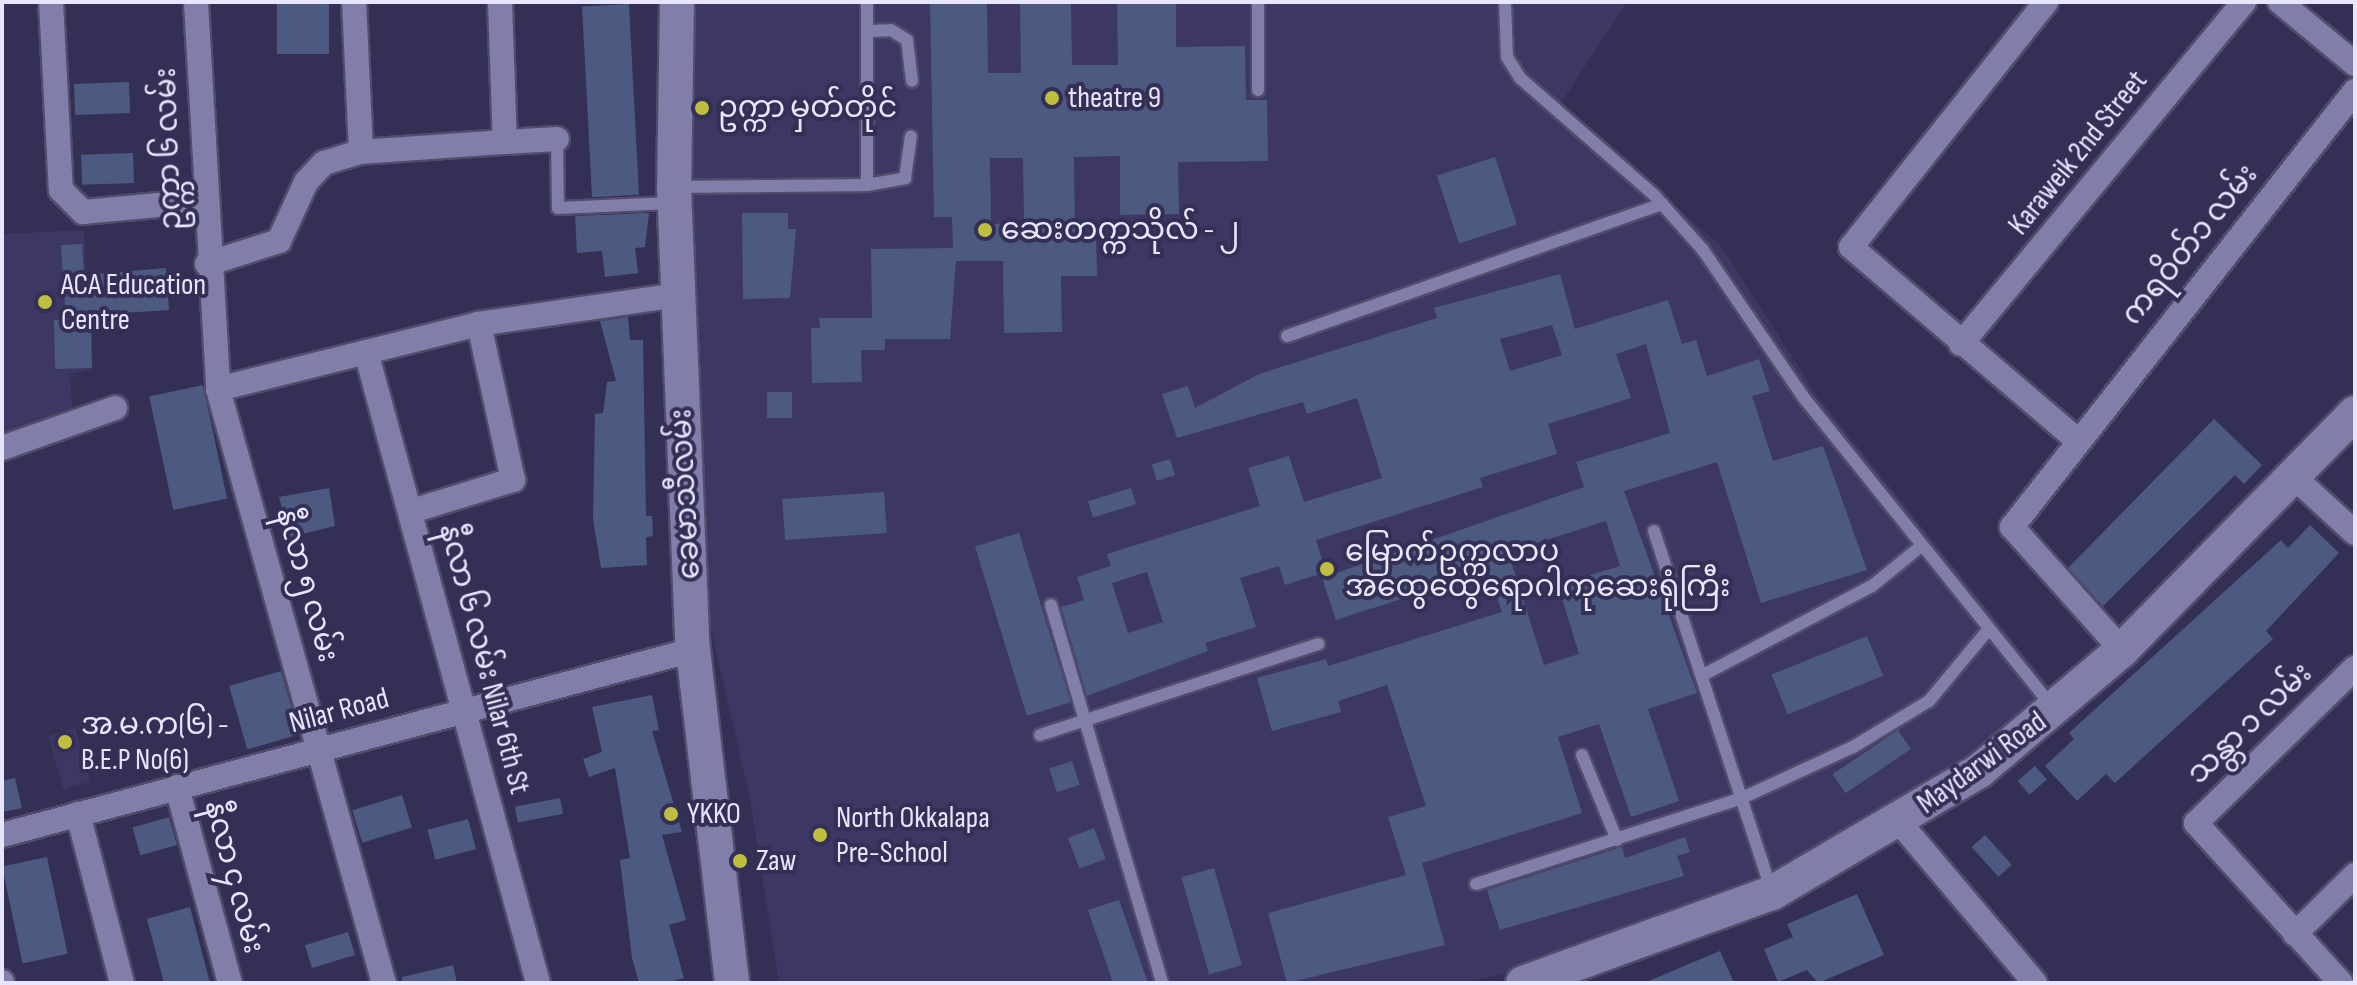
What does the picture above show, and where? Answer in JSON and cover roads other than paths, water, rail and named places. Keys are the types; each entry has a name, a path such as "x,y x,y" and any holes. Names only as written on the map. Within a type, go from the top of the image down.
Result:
{"street":[{"path":"51,2 61,190 83,212 202,201"},
{"name":"ဥက္ကာ ၆ လမ်း","path":"196,2 202,201 218,389"},
{"path":"354,2 361,152"},
{"path":"500,2 505,142"},
{"name":"ခေမာသီလမ်း","path":"677,2 674,194 693,650 732,983"},
{"path":"2046,2 1851,243 1961,344 2076,439"},
{"name":"Karaweik 2nd Street","path":"1961,344 2244,2"},
{"path":"2280,2 2355,64"},
{"name":"ကရဝိတ်၁ လမ်း","path":"2122,650 2012,527 2076,439 2355,91"},
{"path":"207,264 279,241 313,170 361,152 557,139"},
{"path":"218,389 479,324 677,295"},
{"path":"412,511 513,480 479,324"},
{"name":"နီလာ ၆ လမ်း Nilar 6th St","path":"366,352 412,511 538,983"},
{"name":"နီလာ ၅ လမ်း","path":"218,389 384,983"},
{"path":"2,448 115,408"},
{"name":"Maydarwi Road","path":"1523,983 1588,974 1772,893 1900,823 2055,710 2122,650 2295,478 2355,413"},
{"path":"2295,478 2355,533"},
{"name":"Nilar Road","path":"2,835 693,650"},
{"name":"သန္တာ ၁ လမ်း","path":"2295,934 2197,829 2199,817 2355,668"},
{"name":"နီလာ ၄ လမ်း","path":"177,787 230,983"},
{"path":"78,814 122,983"},
{"path":"1900,823 2035,983"},
{"path":"2341,983 2295,934 2355,875"}],"lane":[{"path":"867,2 867,185"},
{"path":"1258,2 1258,90"},
{"path":"1505,2 1507,57 1520,78 1662,204 1920,547 2055,710"},
{"path":"867,31 891,30 907,40 912,81"},
{"path":"557,139 558,208 674,194 867,185 905,178 911,136"},
{"path":"1287,336 1662,204"},
{"path":"1654,531 1772,893"},
{"path":"1703,675 1872,586 1920,547"},
{"path":"1051,605 1162,983"},
{"path":"1476,884 1742,798 1910,715 1988,630"},
{"path":"1040,735 1319,644"},
{"path":"1582,755 1617,840"}],"place":[{"name":"theatre 9","path":"1052,98"},
{"name":"ဥက္ကာ မှတ်တိုင်","path":"702,108"},
{"name":"ဆေးတက္ကသိုလ် - ၂","path":"985,230"},
{"name":"ACA Education Centre","path":"45,302"},
{"name":"မြောက်ဥက္ကလာပ အထွေထွေရောဂါကုဆေးရုံကြီး","path":"1327,569"},
{"name":"အ.မ.က(၆) - B.E.P No(6)","path":"65,742"},
{"name":"YKKO","path":"671,814"},
{"name":"North Okkalapa Pre-School","path":"820,835"},
{"name":"Zaw","path":"740,861"}]}
